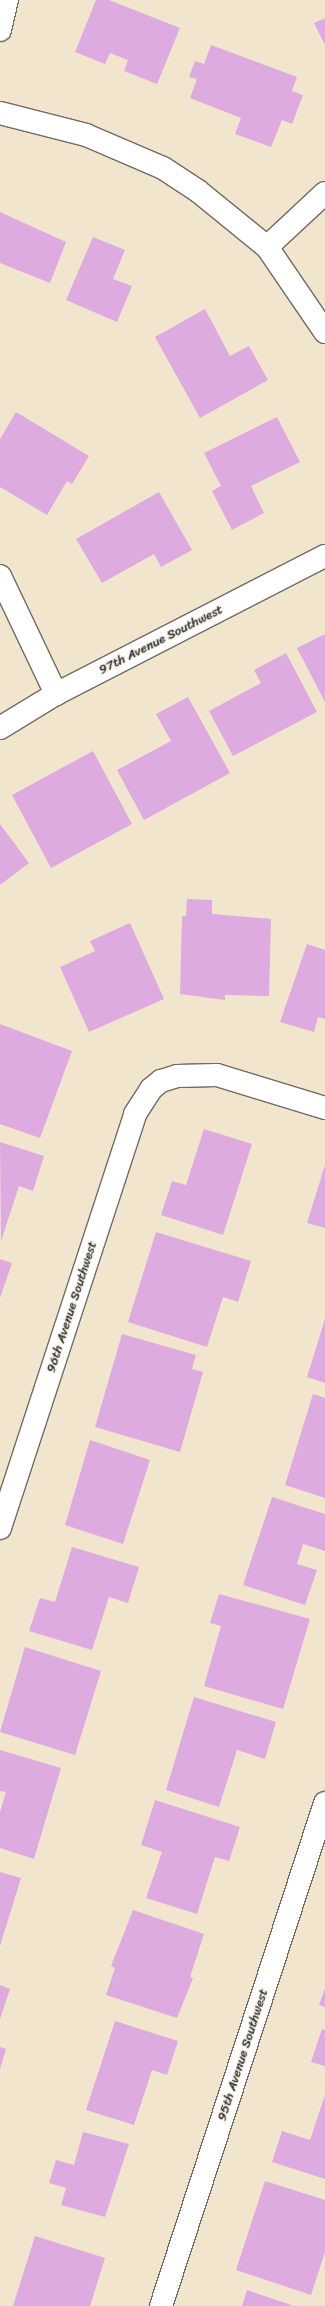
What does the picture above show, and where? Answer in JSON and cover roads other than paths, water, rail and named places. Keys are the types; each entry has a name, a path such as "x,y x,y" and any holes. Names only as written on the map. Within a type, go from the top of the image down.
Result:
{"street":[{"path":"0,30 7,0"},
{"path":"0,113 86,136 163,168 198,191 267,246 325,332"},
{"path":"267,246 325,193"},
{"name":"97th Avenue Southwest","path":"0,728 56,694 325,556"},
{"path":"0,576 56,694"},
{"name":"96th Avenue Southwest","path":"0,1528 134,1114 151,1089 161,1080 178,1076 217,1075 325,1108"},
{"name":"95th Avenue Southwest","path":"161,2306 325,1803"}]}
